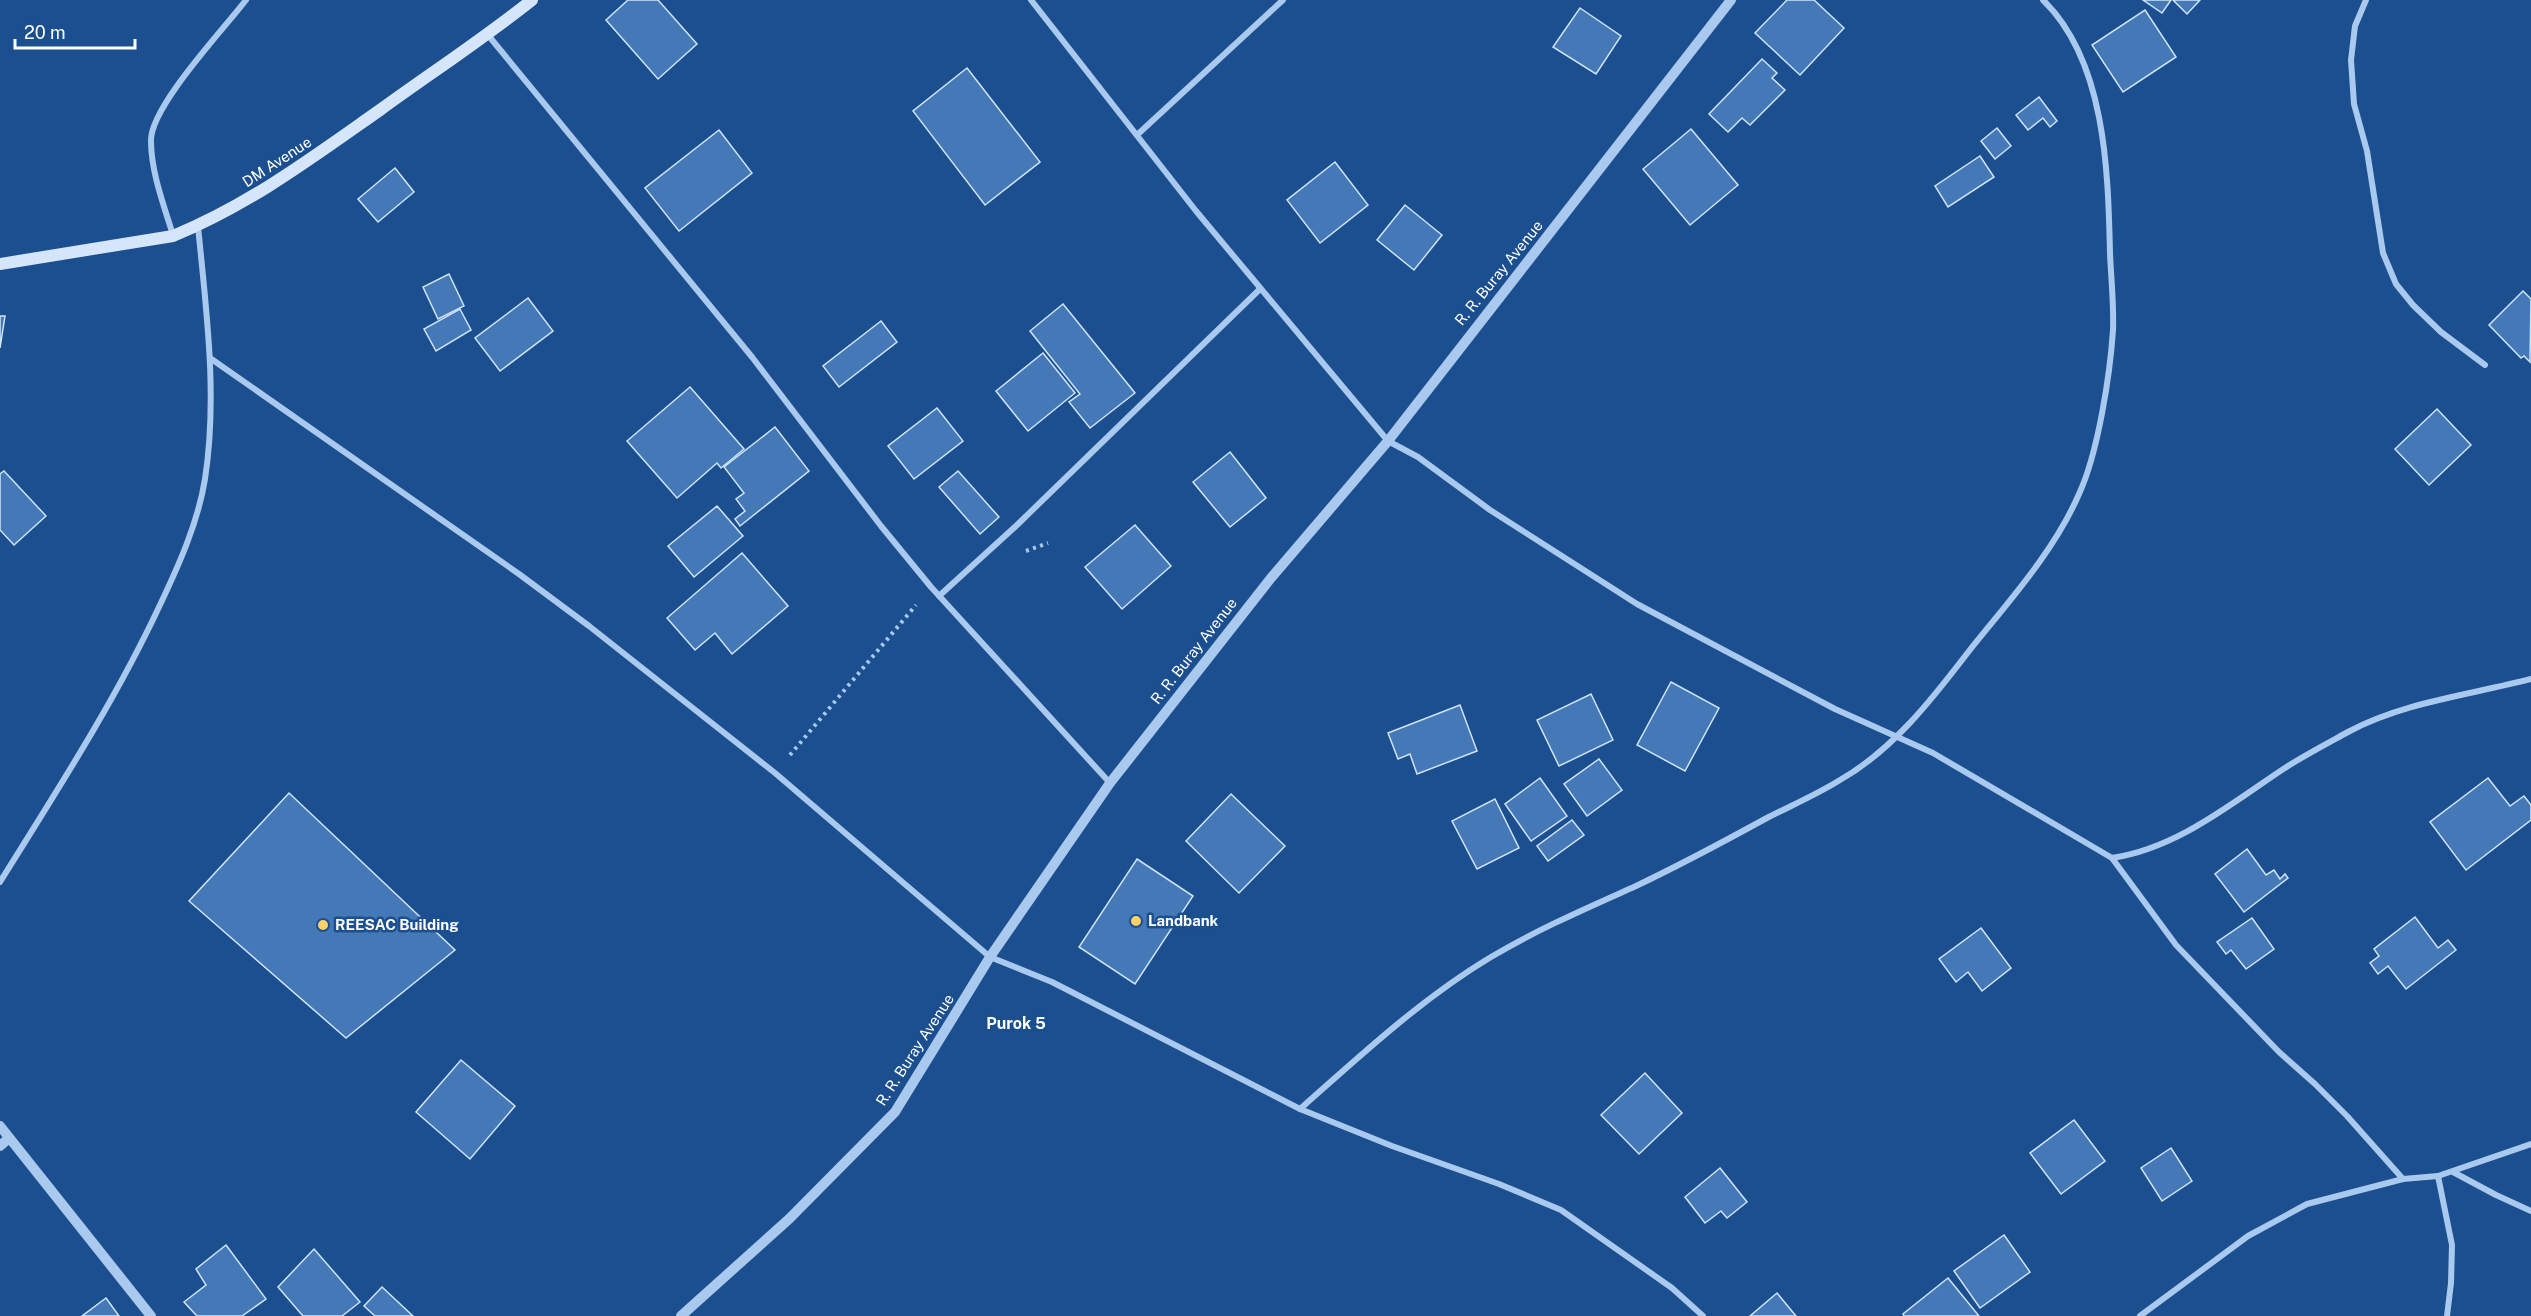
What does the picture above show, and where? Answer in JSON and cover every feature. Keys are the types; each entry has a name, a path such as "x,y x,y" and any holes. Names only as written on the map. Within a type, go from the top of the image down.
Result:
{"main road":[{"name":"DM Avenue","path":"0,264 173,236 198,226 271,186 488,35 532,0"}],"street":[{"path":"173,236 159,189 150,139 164,104 246,0"},
{"path":"1031,0 1260,289 1388,441 1418,457 1490,510 1637,604 1780,680 1933,753 2112,858 2176,945 2279,1052 2339,1108 2403,1179"},
{"path":"1137,135 1283,0"},
{"name":"R. R. Buray Avenue","path":"681,1316 789,1219 895,1112 990,957 1110,783 1271,578 1388,441 1731,0"},
{"path":"1300,1109 1401,1020 1489,958 1554,923 1640,884 1818,792 1866,764 1896,737 1956,669 2048,547 2080,493 2094,448 2108,374 2113,328 2108,170 2094,95 2085,67 2060,21 2043,0"},
{"path":"2366,0 2355,26 2351,60 2354,104 2367,152 2384,253 2396,284 2413,305 2441,332 2485,365"},
{"path":"488,35 752,357 881,526 931,587 1110,783"},
{"path":"0,882 108,708 145,639 174,576 190,532 205,481 209,447 210,358 198,226"},
{"path":"939,596 1017,525 1260,289"},
{"path":"210,358 519,574 776,773 990,957 1052,982 1300,1109 1392,1146 1499,1184 1561,1210 1672,1288 1704,1316"},
{"path":"2112,858 2127,856 2148,848 2200,824 2289,765 2371,721 2455,696 2531,680"},
{"path":"0,1126 151,1316"},
{"path":"0,1146 9,1138"},
{"path":"2140,1316 2248,1236 2307,1204 2403,1179 2438,1176 2453,1172 2531,1144"},
{"path":"2453,1172 2531,1211"},
{"path":"2438,1176 2452,1245 2447,1316"}],"path":[{"path":"1016,555 1048,543"},
{"path":"776,773 931,587"}],"building":[{"path":"628,0 658,0 697,44 658,79 606,20"},
{"path":"1787,0 1814,0 1844,28 1800,75 1755,33"},
{"path":"2143,0 2171,0 2162,13"},
{"path":"2173,0 2200,0 2187,14"},
{"path":"1580,8 1621,36 1596,74 1553,47"},
{"path":"2145,10 2176,57 2123,92 2092,45"},
{"path":"1762,59 1777,73 1772,78 1785,90 1750,125 1742,118 1728,132 1709,114"},
{"path":"967,68 1040,162 985,205 913,111"},
{"path":"2039,97 2057,121 2050,127 2043,118 2028,130 2016,115"},
{"path":"1997,128 2011,146 1995,159 1981,141"},
{"path":"1691,129 1738,185 1690,225 1643,169"},
{"path":"719,130 752,173 679,231 645,188"},
{"path":"1980,156 1994,177 1948,207 1935,186"},
{"path":"1335,162 1368,205 1320,243 1287,200"},
{"path":"395,168 414,192 378,222 358,199"},
{"path":"1405,205 1442,235 1414,270 1377,240"},
{"path":"449,274 464,306 438,319 423,287"},
{"path":"2523,291 2531,299 2530,362 2524,356 2521,358 2489,325"},
{"path":"528,298 553,331 500,371 475,338"},
{"path":"1063,304 1135,393 1090,428 1069,402 1080,394 1030,331"},
{"path":"460,309 471,330 436,351 424,329"},
{"path":"0,316 5,316 0,348"},
{"path":"881,321 897,342 839,387 823,366"},
{"path":"1043,353 1075,393 1028,431 996,391"},
{"path":"690,387 744,449 721,468 717,463 677,498 627,441"},
{"path":"937,408 963,441 914,479 888,446"},
{"path":"2437,409 2471,445 2429,485 2395,449"},
{"path":"775,427 809,471 740,526 735,519 745,511 736,499 744,493 724,467"},
{"path":"1230,452 1266,498 1230,527 1193,482"},
{"path":"4,471 46,516 14,545 0,530 0,474"},
{"path":"958,471 999,517 980,534 939,487"},
{"path":"717,506 743,536 694,577 668,546"},
{"path":"1135,525 1171,566 1122,609 1085,567"},
{"path":"742,553 788,606 732,654 715,633 695,650 667,618"},
{"path":"1671,682 1719,708 1685,771 1637,745"},
{"path":"1591,694 1613,740 1559,766 1537,720"},
{"path":"1460,705 1477,751 1417,774 1410,754 1398,759 1388,733"},
{"path":"1599,759 1622,790 1587,816 1564,784"},
{"path":"1540,778 1567,816 1531,841 1505,804"},
{"path":"2488,778 2510,806 2524,796 2531,805 2531,820 2466,870 2430,822"},
{"name":"REESAC Building","path":"289,793 455,950 346,1038 189,901"},
{"path":"1231,794 1285,846 1239,893 1186,841"},
{"path":"1495,799 1519,848 1477,869 1452,821"},
{"path":"1572,820 1584,835 1548,861 1537,846"},
{"path":"2247,849 2266,875 2274,870 2280,879 2285,874 2288,878 2244,912 2215,874"},
{"name":"Landbank","path":"1137,859 1193,896 1135,984 1079,947"},
{"path":"2415,917 2438,948 2448,940 2456,950 2406,989 2388,966 2378,974 2370,963 2379,956 2374,949"},
{"path":"2252,918 2274,949 2246,969 2231,950 2226,954 2217,942"},
{"path":"1981,928 2011,968 1982,991 1968,972 1956,982 1939,959"},
{"path":"461,1060 515,1106 470,1159 416,1112"},
{"path":"1645,1073 1682,1113 1639,1154 1601,1115"},
{"path":"2074,1120 2105,1161 2061,1194 2030,1153"},
{"path":"2171,1148 2192,1181 2162,1201 2141,1168"},
{"path":"1720,1168 1747,1202 1727,1218 1721,1211 1705,1223 1685,1197"},
{"path":"2004,1235 2030,1272 1980,1308 1954,1271"},
{"path":"226,1245 266,1299 242,1316 197,1316 184,1302 206,1285 196,1269"},
{"path":"314,1249 360,1302 342,1316 303,1316 278,1287"},
{"path":"1948,1278 1979,1316 1904,1316 1903,1314"},
{"path":"382,1287 413,1316 375,1316 364,1306"},
{"path":"1777,1293 1796,1316 1750,1316"},
{"path":"106,1298 119,1316 82,1316"}],"place":[{"name":"Landbank","path":"1136,921"},
{"name":"REESAC Building","path":"323,925"}],"district":[{"name":"Purok 5","path":"1016,1023"}]}
